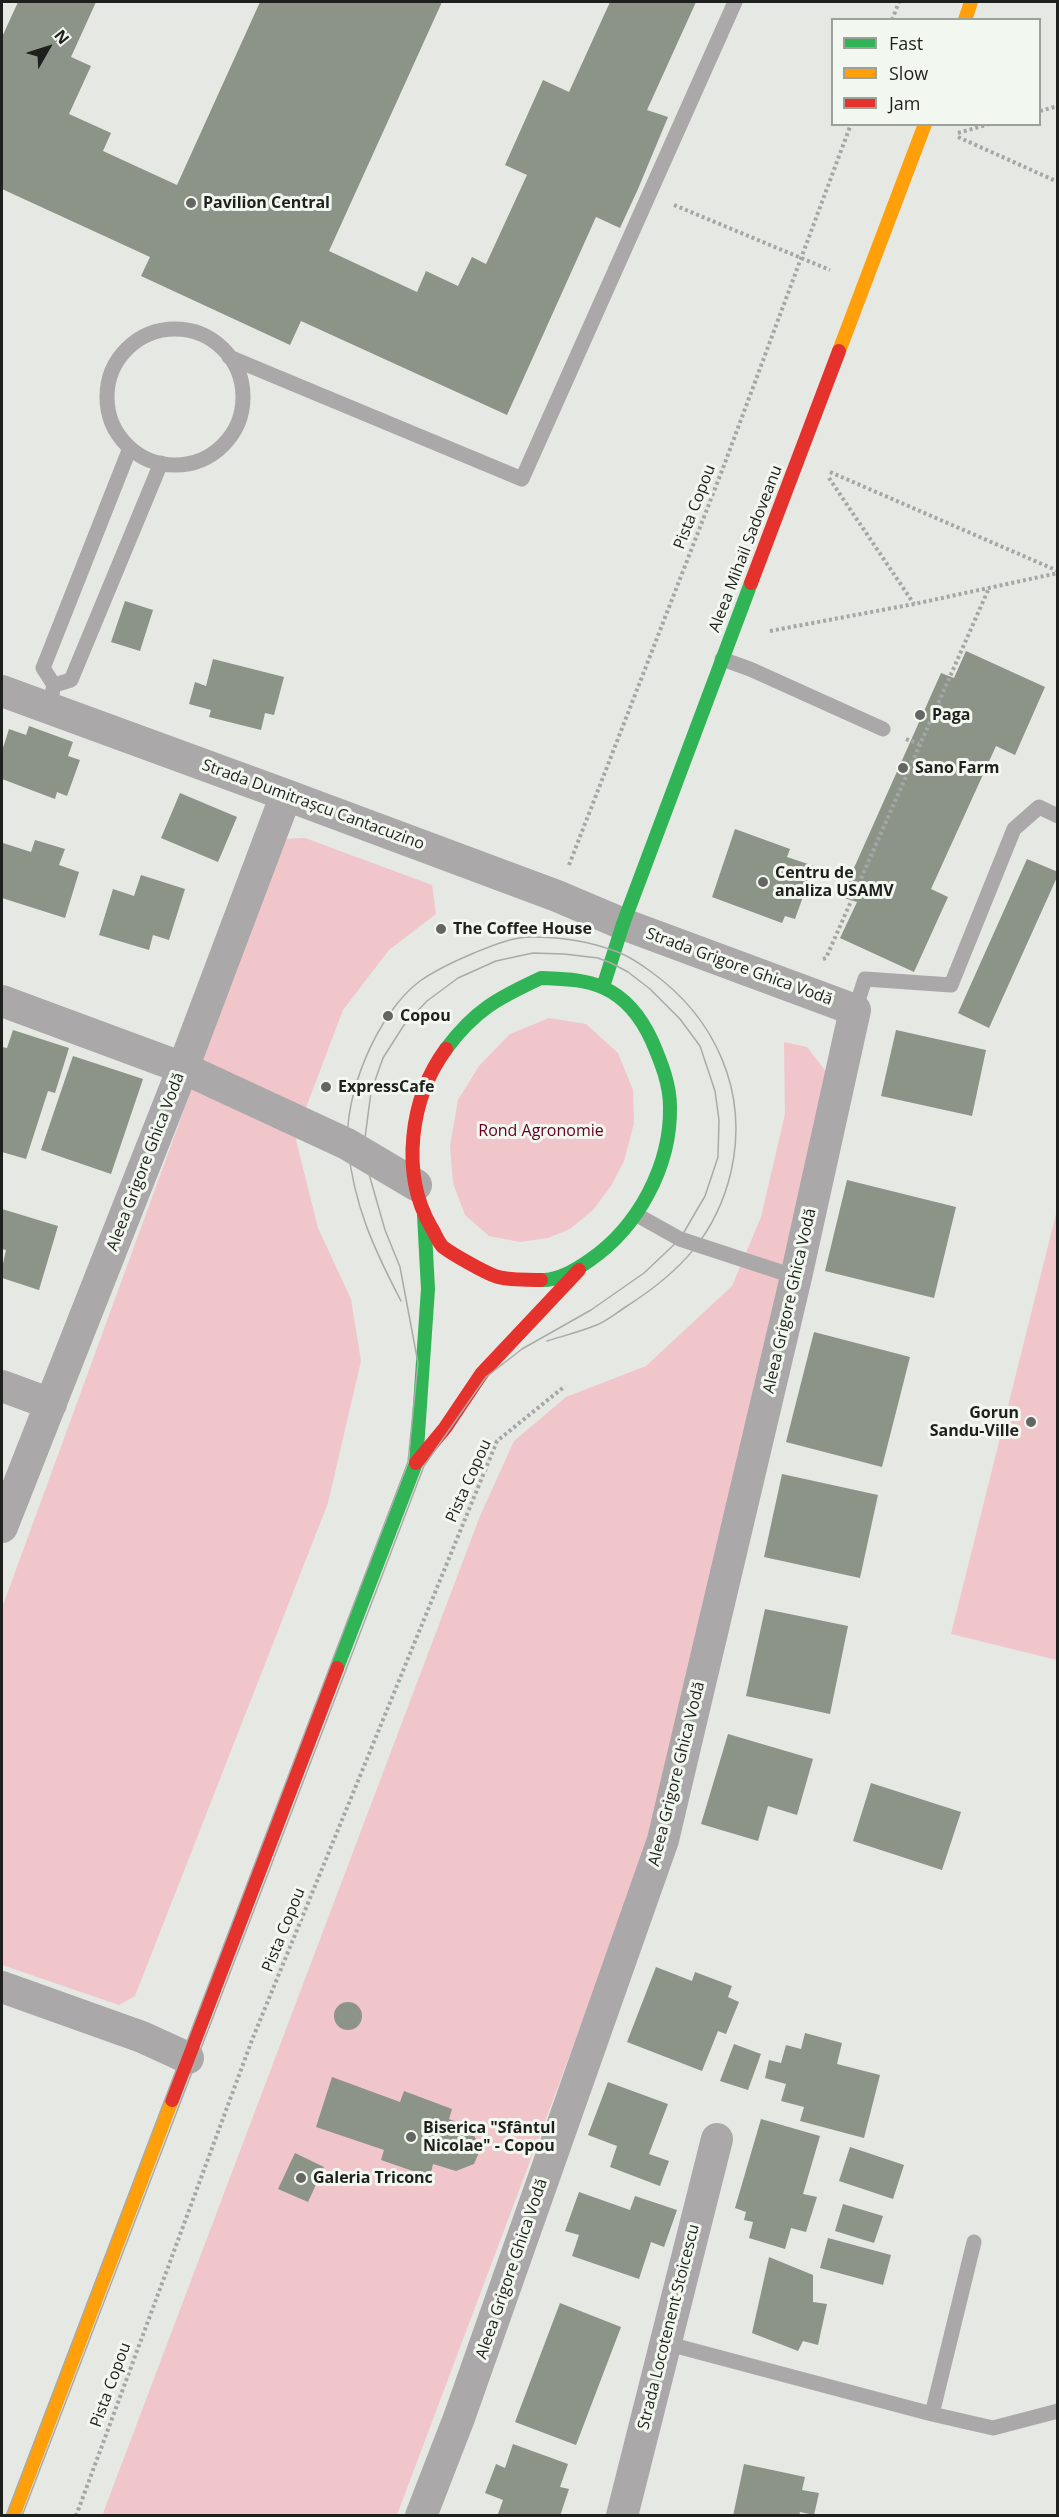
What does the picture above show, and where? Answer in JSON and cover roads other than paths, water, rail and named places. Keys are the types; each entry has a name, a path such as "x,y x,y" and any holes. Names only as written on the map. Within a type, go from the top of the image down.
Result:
{"main road":[{"path":"966,18 971,2"},
{"name":"Aleea Mihail Sadoveanu","path":"603,987 623,924 924,126"},
{"path":"13,2516 416,1463 428,1289 424,1215 416,1185 412,1142 420,1098 436,1063 463,1026 498,999 541,978 575,980 603,987 625,1000 648,1033 663,1067 670,1107 664,1150 655,1178 637,1215 609,1247 585,1264 552,1281 496,1277 442,1246 424,1215"},
{"path":"416,1463 445,1428 482,1373 585,1264"}],"street":[{"name":"Strada Dumitrașcu Cantacuzino","path":"2,691 51,697 286,795 557,896 623,924"},
{"name":"Aleea Grigore Ghica Vodă","path":"2,1527 183,1068 286,795"},
{"name":"Strada Grigore Ghica Vodă","path":"623,924 855,1010"},
{"path":"2,1001 183,1068 348,1144 416,1185"},
{"name":"Aleea Grigore Ghica Vodă","path":"421,2516 459,2418 663,1840 796,1277 855,1010"},
{"path":"2,1386 51,1404"},
{"path":"2,1987 142,2037 188,2058"},
{"name":"Strada Locotenent Stoicescu","path":"622,2516 717,2139"}],"lane":[{"path":"229,357 522,479 735,2"},
{"path":"161,330 183,330 205,336 223,349 229,357 236,368 242,389 241,412 233,433 218,450 199,461 177,465 161,463 135,453 119,436 109,416 106,394 111,372 123,353 140,339 161,330"},
{"path":"130,448 43,668 51,697 71,680 161,463"},
{"path":"722,659 750,669 883,729"},
{"path":"855,1010 865,979 951,985 1014,829 1039,807 1058,816"},
{"path":"637,1215 680,1239 796,1277"},
{"path":"932,2414 974,2242"},
{"path":"665,2343 993,2428 1058,2410"}],"tram line":[{"path":"401,1301 382,1263 360,1208 348,1147 351,1103 366,1056 377,1033 390,1013 420,981 446,966 487,948 524,937 572,940 593,944 632,959 650,971 693,1011 709,1034 722,1059 731,1086 735,1113 735,1142 731,1172 716,1215 693,1250 679,1265 664,1280 603,1322 547,1341"},
{"path":"6,2516 408,1462 418,1363 400,1267 385,1230 363,1153 371,1092 383,1058 404,1025 427,1001 458,978 496,961 533,953 598,958 628,972 650,989 680,1019 700,1046 715,1091 719,1120 718,1157 705,1196 680,1239 644,1273 591,1310 522,1349 486,1377 424,1466 22,2516"}],"place":[{"name":"Pavilion Central","path":"191,203"},
{"name":"Paga","path":"920,715"},
{"name":"Sano Farm","path":"903,768"},
{"name":"Centru de analiza USAMV","path":"763,882"},
{"name":"The Coffee House","path":"441,929"},
{"name":"Copou","path":"388,1016"},
{"name":"ExpressCafe","path":"326,1087"},
{"name":"Gorun Sandu-Ville","path":"1031,1422"},
{"name":"Biserica \"Sfântul Nicolae\" - Copou","path":"411,2137"},
{"name":"Galeria Triconc","path":"301,2178"}],"park label":[{"name":"Rond Agronomie","path":"541,1131"}]}
